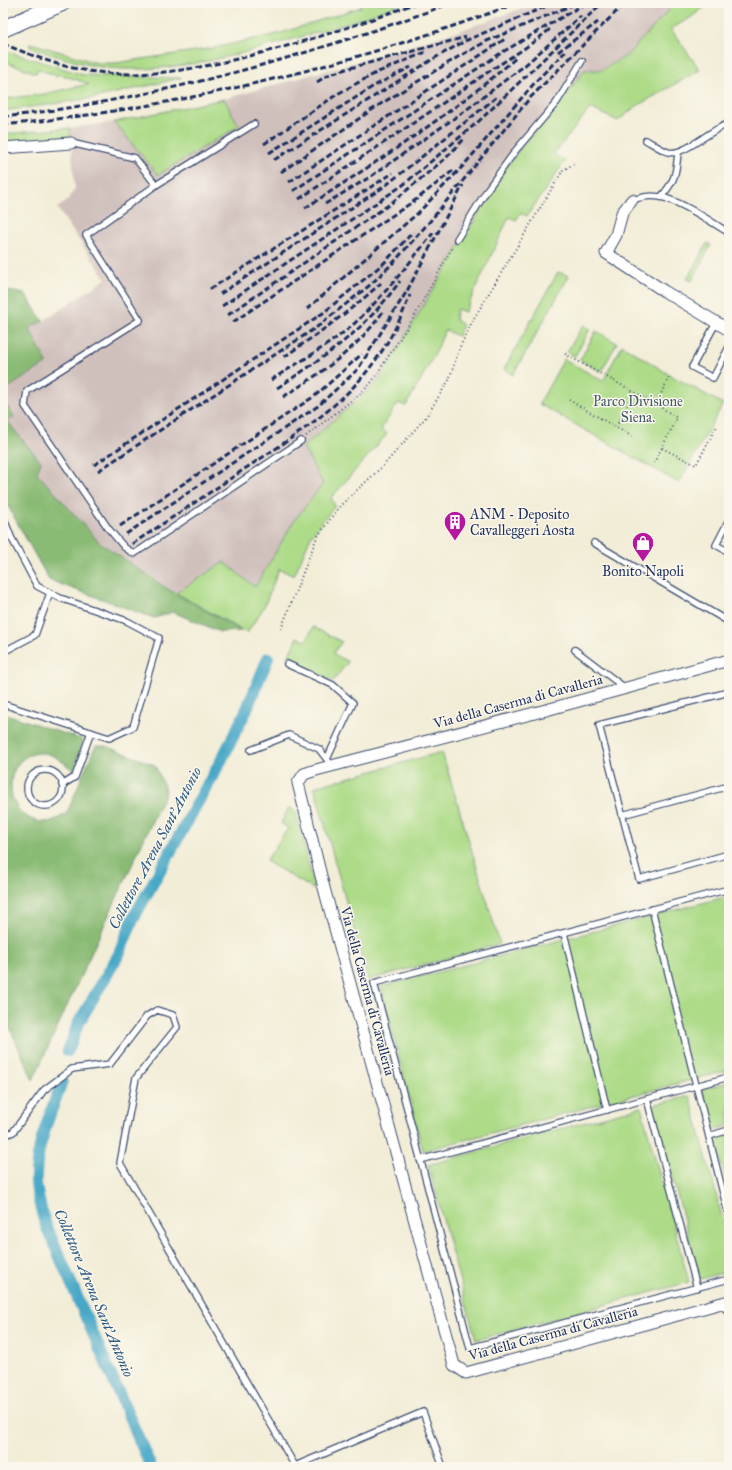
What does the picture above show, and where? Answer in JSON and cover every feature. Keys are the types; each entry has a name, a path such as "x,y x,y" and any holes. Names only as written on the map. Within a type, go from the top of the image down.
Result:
{"street":[{"path":"3,29 62,3"},
{"path":"3,148 71,143"},
{"path":"632,200 622,213 616,235 606,253 729,330"},
{"name":"Via della Caserma di Cavalleria","path":"724,1302 466,1373 454,1365 301,799 298,783 304,774 329,762 626,688 729,660"}],"lane":[{"path":"457,239 488,187 516,150 557,102 582,61"},
{"path":"254,124 156,185 86,235 140,320 27,391 25,406 108,528 124,547 134,554 301,441"},
{"path":"646,140 668,152 678,153 720,126 729,124"},
{"path":"71,143 135,158 156,185"},
{"path":"661,197 672,184 677,170 678,153"},
{"path":"632,200 646,196 661,197 700,215 729,233"},
{"path":"716,322 692,368 713,378 729,347"},
{"path":"3,516 11,538 37,586 60,598 127,621 159,638 133,727 109,738 3,704"},
{"path":"729,520 716,545 729,552"},
{"path":"594,543 729,622"},
{"path":"3,652 35,635 50,593"},
{"path":"575,650 626,688"},
{"path":"287,664 333,685 353,703 329,762"},
{"path":"729,692 599,725 639,879 729,854"},
{"path":"62,785 76,777 92,732"},
{"path":"250,750 289,735 319,749 329,762"},
{"path":"47,770 57,776 62,785 60,798 51,805 45,806 35,804 27,794 27,785 29,780 35,773 41,771 47,770"},
{"path":"622,815 729,786"},
{"path":"729,889 374,983 470,1348 729,1279"},
{"path":"652,909 729,1217"},
{"path":"564,933 607,1110"},
{"path":"3,1136 13,1132 44,1090 72,1069 110,1064 147,1016 157,1010 173,1015 177,1027 136,1078 120,1163 295,1466 423,1412 443,1467"},
{"path":"420,1160 729,1077"},
{"path":"647,1099 697,1288"},
{"path":"709,1136 729,1130"},
{"path":"724,1302 729,1312"}],"path":[{"path":"281,629 317,537 340,506 383,466 426,417 449,380 460,347 473,320 563,170 574,164"},
{"path":"301,441 360,394 371,383 414,317 457,239"},
{"path":"565,354 656,404 677,418 654,463"},
{"path":"656,404 670,375"},
{"path":"616,427 634,392"},
{"path":"569,400 633,437"},
{"path":"662,448 696,465 717,426"}],"shaded area":[{"path":"537,3 676,3 626,56 601,70 584,70 562,102 523,145 506,168 378,382 303,447 323,484 294,521 255,587 224,562 176,593 99,542 37,473 41,462 7,421 14,417 3,400 3,391 47,363 29,328 43,321 106,279 57,208 66,202 75,189 70,128 114,122 224,99 388,53 459,31"}],"green space":[{"path":"361,3 403,3 351,22 275,44 228,57 181,66 133,69 99,67 59,57 30,47 31,43 97,63 116,63 214,48 281,33 361,7"},
{"path":"676,3 710,3 690,18 671,29 700,70 635,107 618,121 590,108 554,154 565,161 527,216 520,213 516,220 509,217 465,312 457,309 455,319 463,325 458,336 445,330 436,352 406,406 398,403 381,429 387,434 331,498 335,506 311,536 294,576 279,569 264,607 247,633 176,593 224,562 255,587 294,521 323,484 303,447 378,382 506,168 523,145 562,102 584,70 602,70 626,56"},
{"path":"3,50 84,75 181,78 94,98 3,111 3,99 44,94 89,84 59,74 57,76 38,69 36,73 3,61"},
{"path":"224,99 239,126 158,175 114,122"},
{"path":"70,128 71,137 3,142 3,134"},
{"path":"707,243 711,245 692,281 687,279"},
{"path":"558,272 569,276 513,375 504,369"},
{"path":"3,290 25,294 43,321 29,328 47,363 3,391"},
{"path":"583,325 590,329 575,356 567,352"},
{"path":"596,331 617,343 601,372 580,360"},
{"name":"Parco Divisione Siena.","path":"622,345 670,375 723,404 679,483 539,404 564,359 603,381"},
{"path":"3,400 14,417 7,421 41,462 37,473 99,542 168,589 242,631 220,632 173,612 154,618 49,580 3,497"},
{"path":"313,627 342,642 333,653 348,662 333,681 287,659 297,637 306,641"},
{"path":"3,713 83,740 74,771 59,759 46,753 28,756 18,763 13,774 11,787 13,800 20,811 31,819 48,822 66,814 96,746 106,746 155,765 166,791 33,1080 3,1013"},
{"path":"442,752 500,944 368,980 314,787"},
{"path":"289,807 296,812 315,890 266,861 288,828 281,823"},
{"path":"729,896 729,1070 423,1151 381,987"},
{"path":"729,1082 729,1126 713,1130 702,1089"},
{"path":"690,1096 729,1243 729,1271 700,1279 653,1105"},
{"path":"641,1107 689,1282 476,1340 428,1165"},
{"path":"729,1134 729,1191 714,1138"}],"waterway":[{"name":"Collettore Arena Sant'Antonio","path":"68,1051 78,1024 119,954 133,919 223,757 246,711 268,658"},
{"name":"Collettore Arena Sant'Antonio","path":"62,1081 39,1149 36,1178 37,1191 45,1223 151,1467"}],"railway":[{"path":"3,44 68,67 102,73 127,74 176,71 224,62 309,40 416,3"},
{"path":"3,117 117,99 230,74 342,41 451,3"},
{"path":"3,125 134,108 199,96 264,81 328,65 391,46 454,26 517,3"},
{"path":"274,160 433,59 467,40 554,3"},
{"path":"281,172 379,105 458,57 487,41 577,3"},
{"path":"293,191 501,53 586,3"},
{"path":"222,306 403,185 479,121 602,3"},
{"path":"98,471 317,327 370,285 393,263 431,220 529,99 625,3"},
{"path":"325,204 370,177 466,110 524,66 581,16"},
{"path":"558,52 598,22"},
{"path":"299,199 524,49 550,29"},
{"path":"317,82 328,75 346,69 466,37"},
{"path":"289,182 505,39"},
{"path":"307,309 418,213 463,166 538,79 567,50"},
{"path":"264,144 339,93 376,73 426,52"},
{"path":"305,208 387,155 441,117 517,57"},
{"path":"269,153 374,86 411,67"},
{"path":"220,294 385,186 498,96"},
{"path":"228,315 390,204 446,158 465,138"},
{"path":"233,322 417,199 455,169"},
{"path":"210,289 393,173"},
{"path":"126,534 318,406 358,369 407,291 463,185"},
{"path":"94,465 323,313 384,263 413,232"},
{"path":"271,380 325,346 355,323 396,280 433,233"},
{"path":"277,388 329,353 359,328 373,314 400,281"},
{"path":"284,357 346,313 381,283"},
{"path":"132,544 297,434 343,398 363,377 380,353 396,326 410,295"},
{"path":"283,397 325,369 351,348 374,324 384,310"},
{"path":"120,526 316,395 362,354"}],"place":[{"name":"ANM - Deposito Cavalleggeri Aosta","path":"455,542"},
{"name":"Bonito Napoli","path":"643,562"}]}
